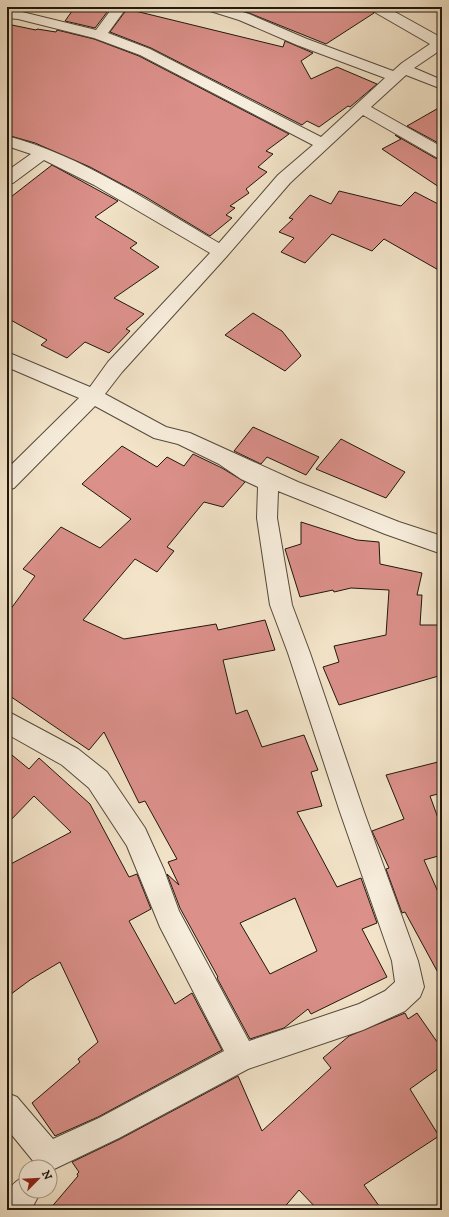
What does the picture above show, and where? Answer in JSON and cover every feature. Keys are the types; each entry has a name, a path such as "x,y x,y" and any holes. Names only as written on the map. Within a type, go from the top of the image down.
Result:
{"street":[{"path":"99,35 120,7"},
{"path":"212,7 244,17 302,42 442,85"},
{"path":"7,482 93,396 115,367 221,252 284,179 399,73 441,43 376,7"},
{"path":"7,14 18,15 99,35 144,52 323,144"},
{"path":"362,108 442,154"},
{"path":"7,140 43,153 100,181 221,252"},
{"path":"7,179 43,153"},
{"path":"7,359 93,396 161,432 183,438 291,488 392,528 442,545"},
{"path":"51,1159 242,1057 363,1016 395,1001 410,987 405,961 352,812 299,652 281,604 267,518 268,483 248,474 227,459"},
{"path":"7,722 70,757 98,780 136,837 151,870 169,918 242,1057"},
{"path":"7,1107 43,1159"},
{"path":"13,1210 21,1199"}],"building":[{"path":"75,7 111,7 95,28 65,21"},
{"path":"231,7 368,7 374,13 326,44"},
{"path":"127,9 283,47 285,41 313,53 301,61 311,79 337,67 377,84 350,107 348,106 319,127 307,121 302,125 151,48 110,32"},
{"path":"7,24 36,30 56,32 57,30 94,39 139,56 289,134 266,151 273,154 258,167 267,172 246,189 249,193 230,206 235,208 226,215 232,218 210,236 144,196 90,167 35,143 7,135"},
{"path":"442,106 442,145 407,126"},
{"path":"395,135 435,158 442,160 442,189 382,149 401,139"},
{"path":"52,165 118,201 95,217 137,243 130,248 159,267 114,298 144,314 126,329 130,331 109,353 85,342 67,358 41,345 47,340 7,318 7,200"},
{"path":"339,191 401,206 415,192 442,206 442,272 384,239 372,251 332,234 305,263 281,252 294,238 279,232 293,219 289,218 310,195 331,204"},
{"path":"253,313 282,331 300,354 301,356 285,371 225,335"},
{"path":"253,427 319,457 306,475 267,457 261,464 234,451"},
{"path":"341,439 405,472 386,498 316,469"},
{"path":"122,446 157,467 167,457 184,466 193,454 222,468 245,482 223,507 204,502 167,547 174,551 157,572 135,559 83,620 124,639 216,624 218,630 265,620 275,650 223,660 236,714 247,710 262,747 304,735 318,770 311,772 322,806 297,812 337,887 361,878 377,923 362,929 387,977 311,1014 308,1009 284,1028 250,1039 180,908 167,874 179,885 168,862 177,859 145,801 139,803 104,732 89,750 7,694 7,614 35,576 23,569 61,527 100,548 131,519 82,484","holes":["295,898 317,951 270,974 240,923"]},
{"path":"301,522 357,540 379,542 380,564 422,573 417,595 422,595 420,625 442,625 442,675 339,705 323,667 339,662 334,646 386,635 389,590 351,588 300,597 285,549 301,544"},
{"path":"7,751 29,769 39,758 90,804 129,877 137,874 151,909 129,921 175,1004 192,993 222,1050 98,1117 55,1136 32,1103 80,1062 78,1059 98,1042 60,962 30,980 7,997 7,866 71,832 34,796 7,824"},
{"path":"442,761 442,793 430,796 442,829 442,855 424,860 442,901 442,980 405,912 402,913 386,869 389,868 372,831 404,819 386,775"},
{"path":"405,1013 408,1019 417,1013 442,1049 442,1066 410,1089 439,1136 364,1185 382,1210 318,1210 299,1190 282,1210 49,1210 78,1176 77,1174 79,1172 72,1162 120,1139 238,1076 262,1131 331,1068 323,1058 349,1036"}]}
